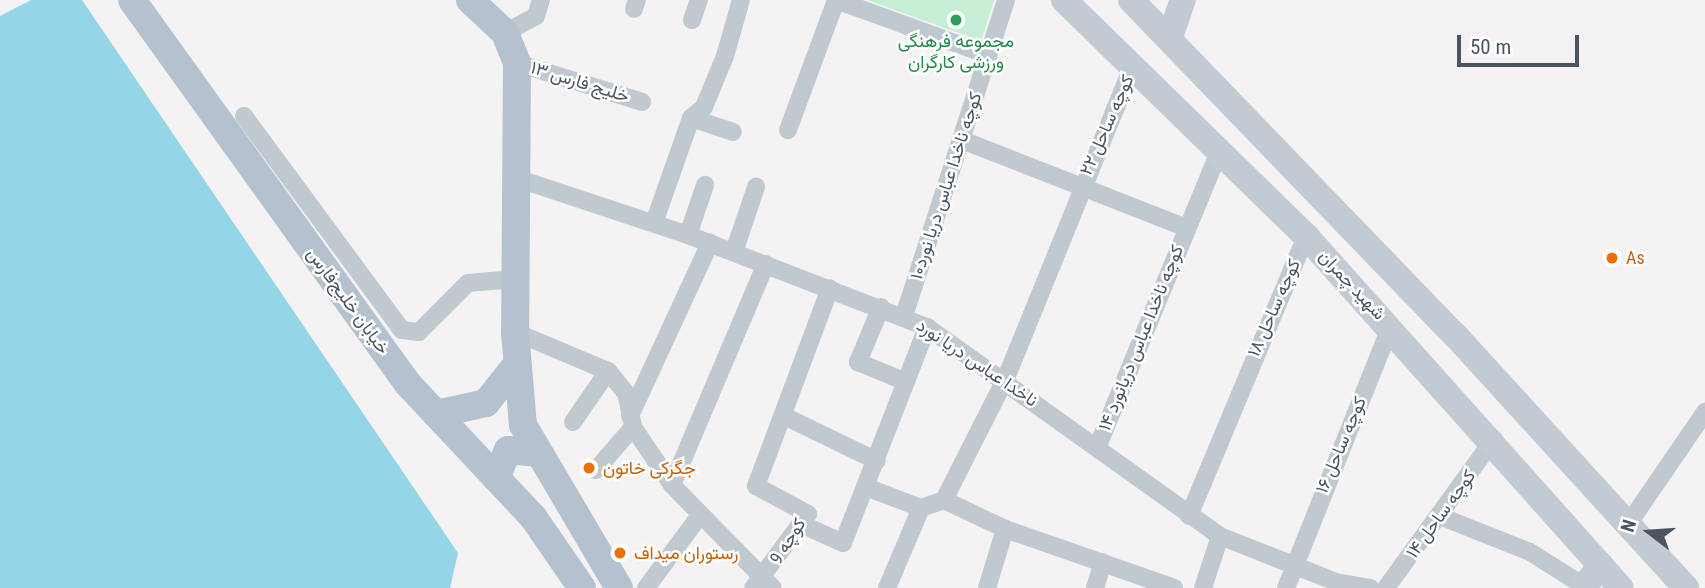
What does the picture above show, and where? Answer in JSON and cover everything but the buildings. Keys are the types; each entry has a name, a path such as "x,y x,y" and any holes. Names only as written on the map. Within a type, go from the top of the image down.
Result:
{"main road":[{"name":"خیابان خلیج‌فارس","path":"132,0 408,384 496,478 579,587"},
{"path":"470,0 505,33 517,63 514,332 523,425 619,588"},
{"path":"436,414 486,403 517,364"},
{"path":"496,478 508,450 538,453"}],"street":[{"path":"505,33 536,16 541,0"},
{"path":"692,20 699,0"},
{"path":"654,223 691,118 704,107 741,0"},
{"path":"788,130 836,0 988,55"},
{"name":"کوچه ناخدا عباس دریا نورد۱۰","path":"904,316 1006,0"},
{"name":"شهید چمران","path":"1064,0 1220,149 1306,236 1494,439 1620,588"},
{"path":"1170,37 1183,0"},
{"path":"1136,2 1455,335 1686,588"},
{"name":"خلیج فارس ۱۳","path":"517,63 642,102"},
{"name":"کوچه ساحل ۲۲","path":"944,500 1006,378 1080,185 1133,66"},
{"path":"244,116 401,330 419,332 468,282 515,279"},
{"path":"691,118 733,132"},
{"path":"962,141 1186,228"},
{"name":"کوچه ناخدا عباس دریانورد ۱۴","path":"1097,448 1220,149"},
{"name":"ناخدا عباس دریا نورد","path":"516,178 734,251 927,327 1006,378 1189,516 1220,536 1291,564 1370,588"},
{"path":"688,235 705,185"},
{"path":"734,251 756,187"},
{"name":"کوچه ساحل ۱۸","path":"1189,516 1243,381 1306,236"},
{"path":"596,470 632,422 710,243"},
{"path":"673,485 766,264"},
{"path":"830,288 784,416 877,461"},
{"path":"881,307 859,362 906,382"},
{"path":"801,524 843,543 927,327"},
{"name":"کوچه ساحل ۱۶","path":"1286,588 1291,564 1391,327"},
{"path":"514,332 608,371 626,393 632,422 673,485 763,585"},
{"path":"1425,364 1455,335"},
{"path":"573,422 608,371"},
{"path":"1629,523 1705,412"},
{"name":"کوچه 9","path":"763,585 808,514 756,486 784,416"},
{"name":"کوچه ساحل ۱۴","path":"1386,588 1442,517 1494,439"},
{"path":"866,487 921,508 944,500 1005,529 1174,588"},
{"path":"887,588 921,508"},
{"path":"646,588 701,514"},
{"path":"1442,517 1530,552 1583,587 1601,565"},
{"path":"987,588 1005,529"},
{"path":"1203,588 1220,536"},
{"path":"1095,588 1103,562"}],"green space":[{"name":"مجموعه فرهنگی ورزشی کارگران","path":"867,0 994,0 981,41"}],"water":[{"path":"31,0 82,0 458,553 450,588 0,588 0,16"}],"place":[{"name":"مجموعه فرهنگی ورزشی کارگران","path":"956,20"},
{"name":"As","path":"1612,258"},
{"name":"جگرکی خاتون","path":"589,468"},
{"name":"رستوران میداف","path":"620,553"}]}
